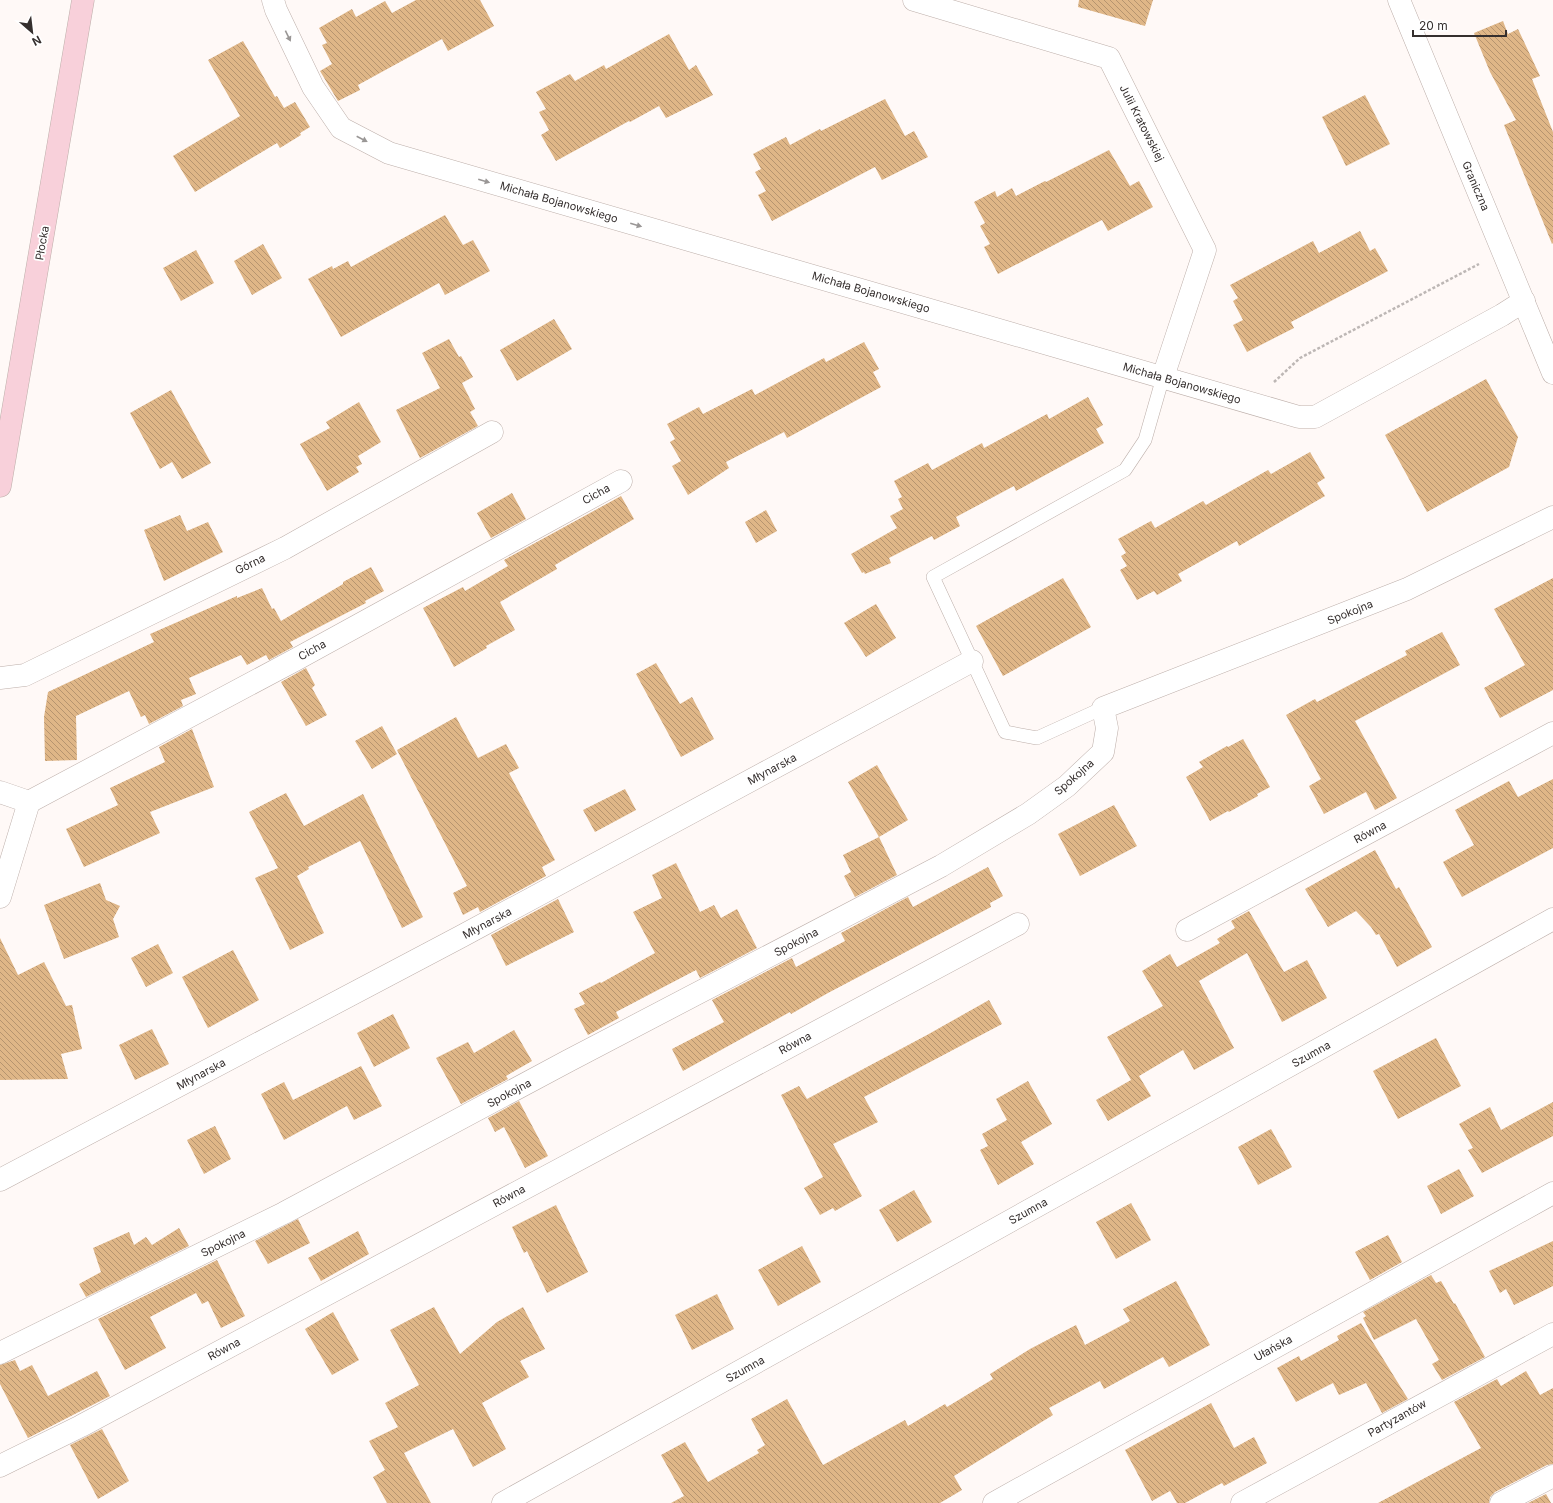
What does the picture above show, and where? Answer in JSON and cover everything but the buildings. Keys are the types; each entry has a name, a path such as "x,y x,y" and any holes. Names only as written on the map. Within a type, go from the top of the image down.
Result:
{"main road":[{"name":"Płocka","path":"0,486 84,0"}],"street":[{"name":"Michała Bojanowskiego","path":"273,0 276,10 313,86 341,128 388,153 1299,417 1315,417 1502,315 1524,301"},
{"name":"Julii Kratowskiej","path":"914,0 1109,58 1205,250 1163,377"},
{"name":"Graniczna","path":"1399,0 1553,373"},
{"name":"Górna","path":"0,678 25,675 284,548 492,432"},
{"name":"Cicha","path":"29,802 295,660 621,481"},
{"name":"Spokojna","path":"0,1353 284,1214 568,1061 941,866 1028,814 1067,786 1102,752 1107,728 1103,708 1407,589 1553,517"},
{"name":"Młynarska","path":"0,1180 462,936 972,661"},
{"name":"Równa","path":"1187,930 1553,733"},
{"path":"0,792 29,802 0,898"},
{"name":"Szumna","path":"503,1503 1553,919"},
{"name":"Równa","path":"0,1466 88,1422 1018,924"},
{"name":"Ułańska","path":"994,1503 1553,1193"},
{"name":"Partyzantów","path":"1242,1503 1553,1334"},
{"path":"1501,1503 1553,1476"}],"lane":[{"path":"1103,708 1037,738 1005,732 932,577 1125,470 1145,440 1163,377"}],"path":[{"path":"1252,403 1300,358 1481,263"}]}
